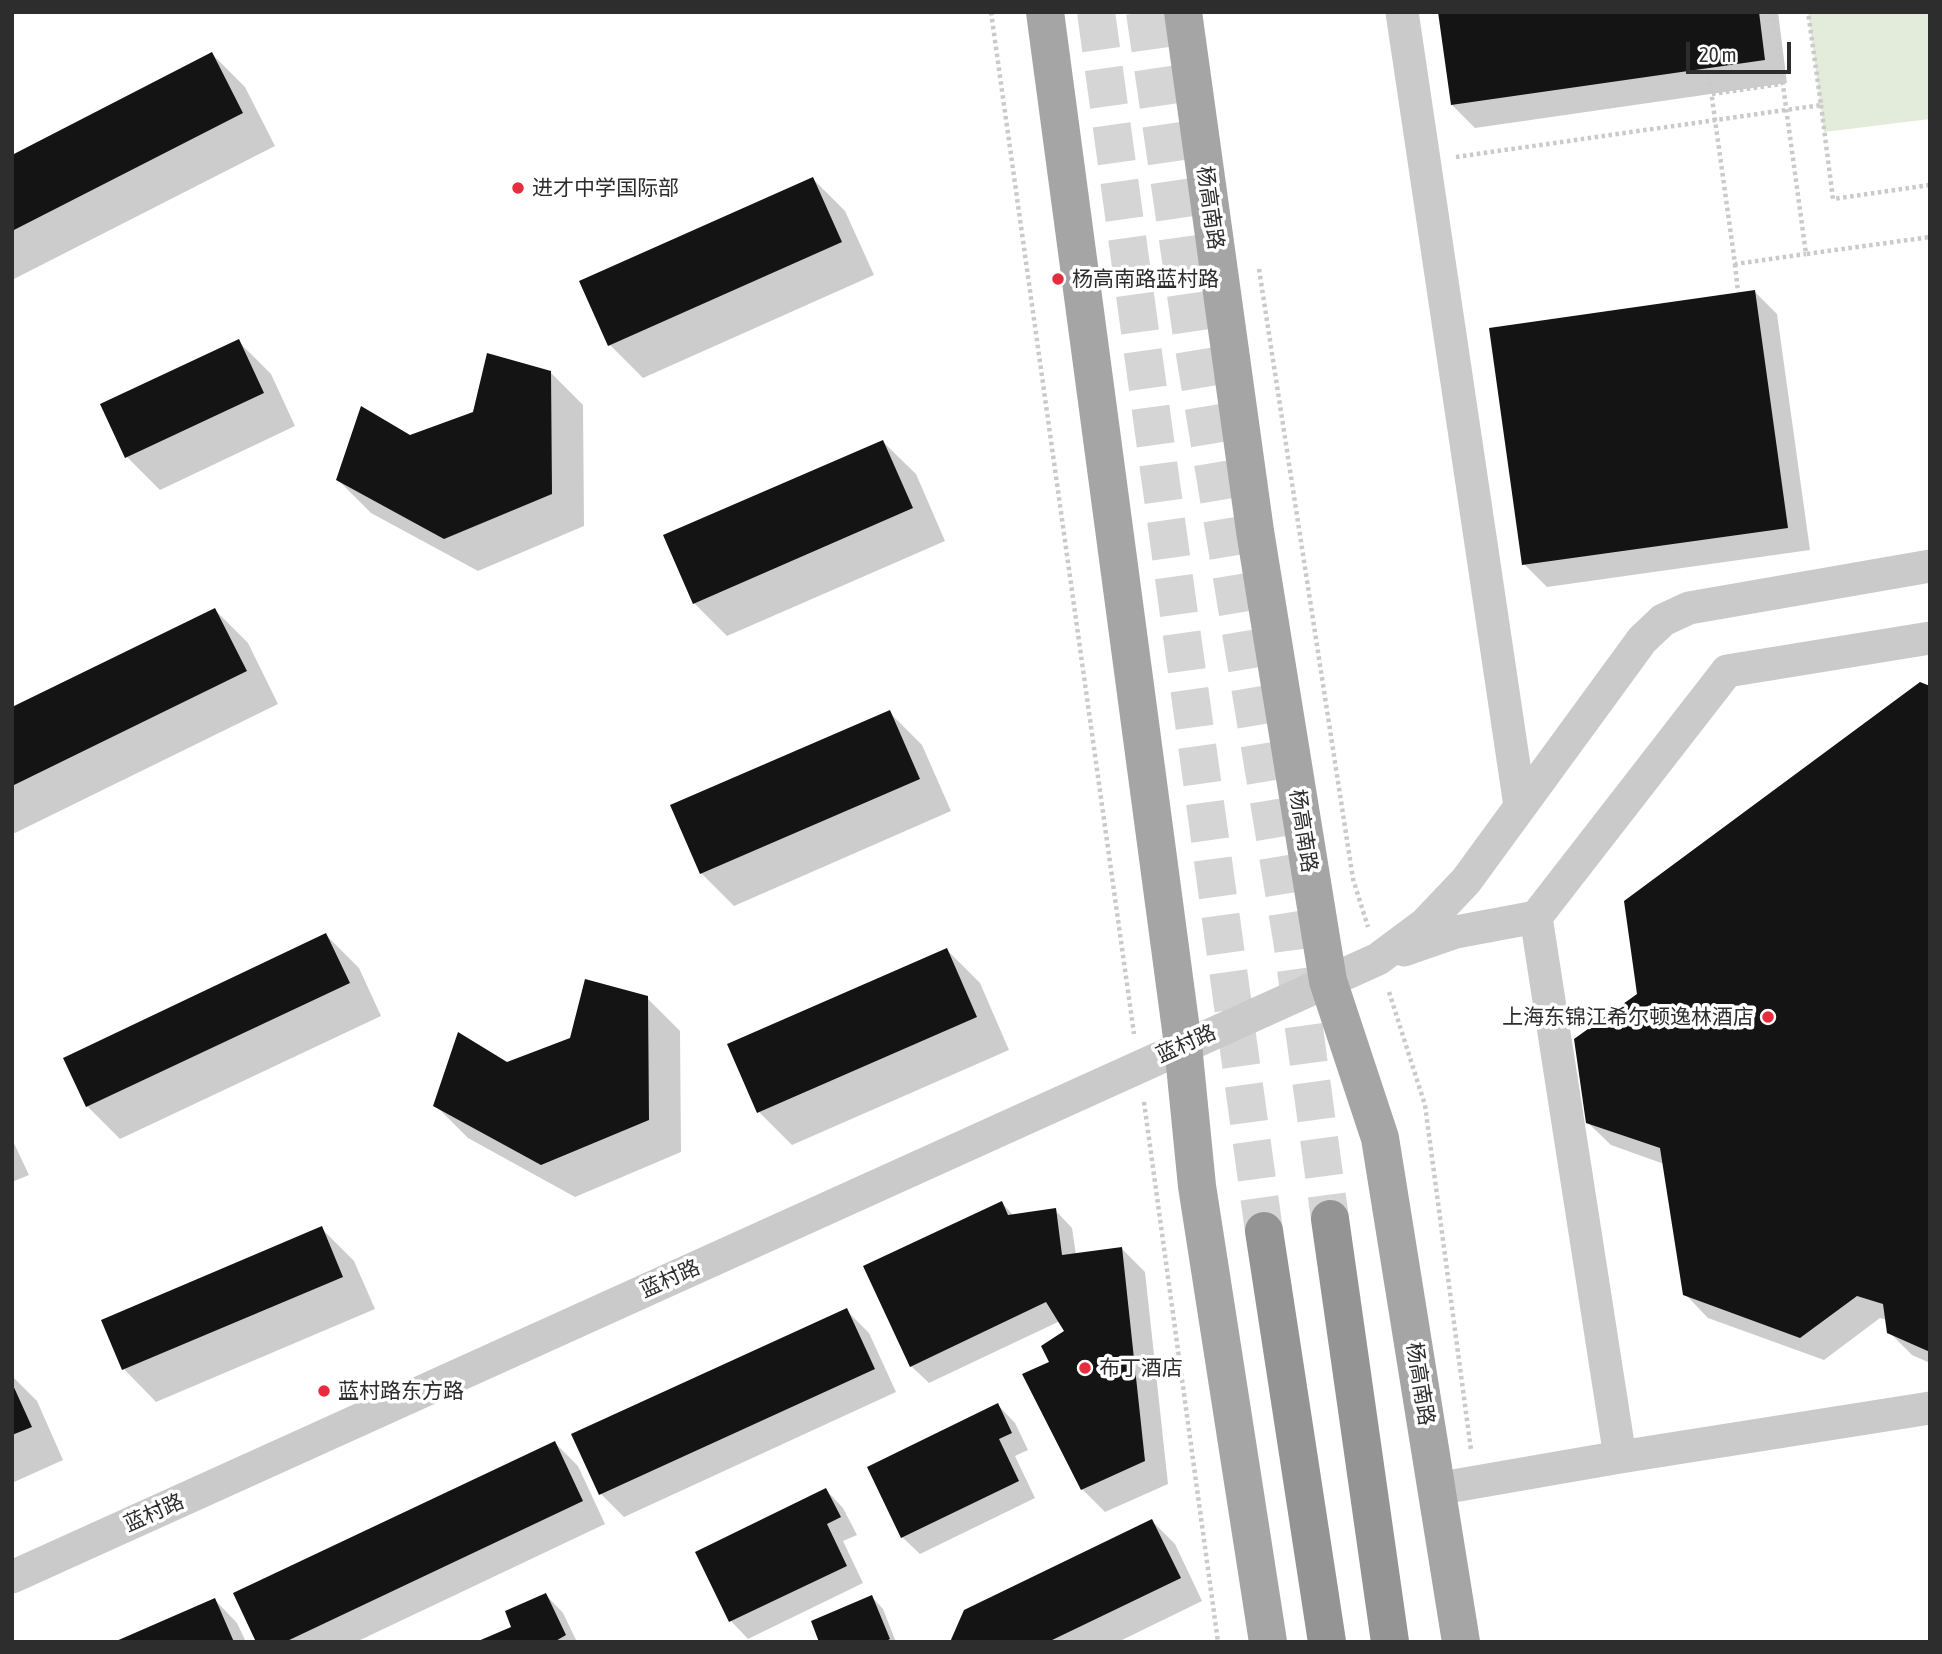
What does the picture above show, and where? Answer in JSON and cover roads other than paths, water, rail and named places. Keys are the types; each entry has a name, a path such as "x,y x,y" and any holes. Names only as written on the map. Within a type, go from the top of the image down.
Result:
{"highway":[{"path":"1330,1219 1390,1642"},
{"path":"1264,1231 1327,1642"}],"main road":[{"path":"1045,12 1183,1045 1197,1186 1268,1642"},
{"name":"杨高南路","path":"1183,12 1255,531 1328,981 1380,1138 1461,1642"}],"street":[{"path":"1402,12 1520,806"},
{"path":"1378,958 1425,924 1466,881 1642,640 1663,620 1689,608 1930,566"},
{"path":"1378,958 1456,932 1536,916 1727,671 1930,638"},
{"path":"1536,916 1620,1457"},
{"name":"蓝村路","path":"12,1577 1378,958"},
{"path":"1436,1489 1930,1408"}],"tunnel":[{"path":"1096,12 1264,1231"},
{"path":"1145,12 1192,336 1292,940 1330,1219"}],"place":[{"name":"进才中学国际部","path":"518,188"},
{"name":"杨高南路蓝村路","path":"1058,279"},
{"name":"上海东锦江希尔顿逸林酒店","path":"1768,1017"},
{"name":"布丁酒店","path":"1085,1368"},
{"name":"蓝村路东方路","path":"324,1391"}]}
